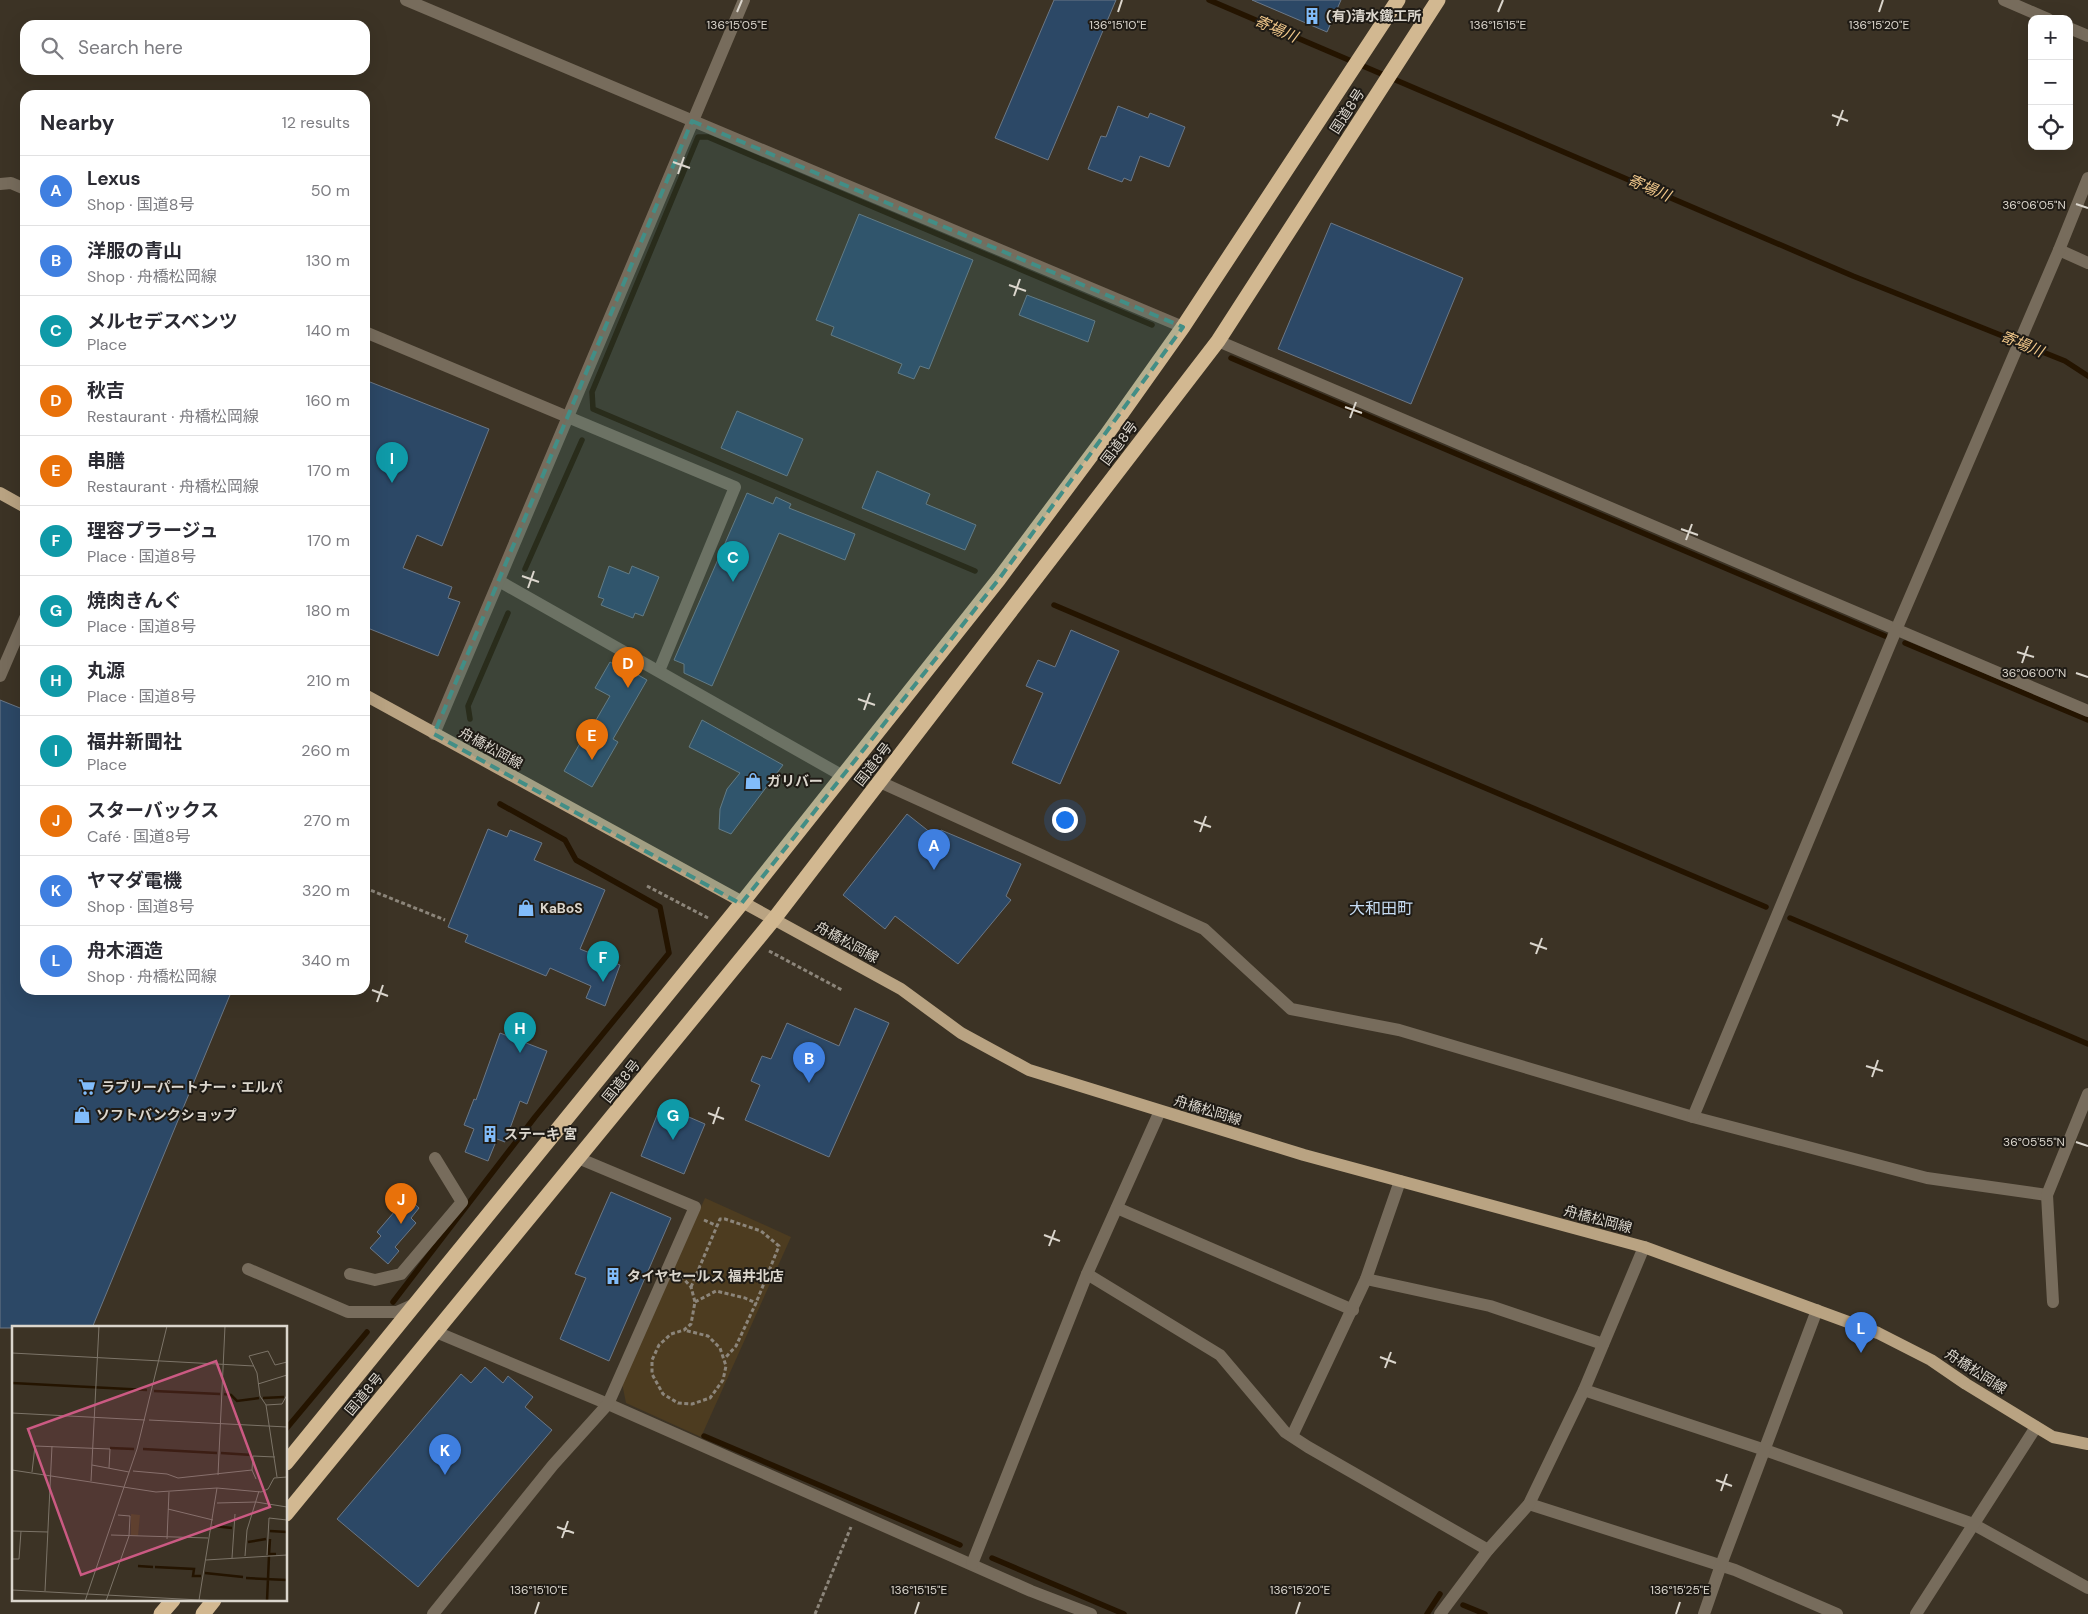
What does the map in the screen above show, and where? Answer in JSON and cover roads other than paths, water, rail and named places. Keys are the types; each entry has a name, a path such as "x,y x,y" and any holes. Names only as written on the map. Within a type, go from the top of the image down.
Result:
{"highway":[{"name":"国道8号","path":"288,1461 742,904 999,579 1105,437 1183,327 1398,0"},
{"name":"国道8号","path":"288,1512 774,920 1218,341 1438,0"},
{"path":"162,1614 171,1602"},
{"path":"203,1614 212,1602"}],"main road":[{"path":"0,493 20,504"},
{"name":"舟橋松岡線","path":"370,698 901,990 960,1033 1029,1070 1160,1111 1400,1181 1644,1247 1878,1333 1931,1360 1966,1384 2053,1437 2087,1445"}],"street":[{"path":"406,0 1183,327"},
{"path":"434,734 744,0"},
{"path":"2004,0 2039,15"},
{"path":"2073,30 2088,36"},
{"path":"1693,1117 1896,630 2088,178"},
{"path":"0,184 11,183 20,187"},
{"path":"2059,250 2088,263"},
{"path":"370,334 735,486 659,670"},
{"path":"1218,341 2088,711"},
{"path":"500,581 843,776"},
{"path":"0,676 20,630"},
{"path":"880,782 1204,929 1291,1009 1399,1030 1693,1117 1927,1178 2047,1195"},
{"path":"2053,1302 2047,1195 2088,1094"},
{"path":"972,1564 1087,1274 1160,1111"},
{"path":"350,1274 375,1280 401,1274 462,1202 435,1158"},
{"path":"433,1614 553,1465 608,1404 695,1207 578,1158"},
{"path":"1292,1436 1366,1280 1400,1181"},
{"path":"1117,1208 1352,1310"},
{"path":"1440,1614 1488,1550 1528,1504 1584,1390 1644,1247"},
{"path":"248,1270 348,1312 396,1312 418,1302"},
{"path":"1087,1274 1220,1355 1285,1432 1308,1448 1488,1550"},
{"path":"1366,1280 1490,1306 1603,1344"},
{"path":"1704,1614 1817,1310"},
{"path":"436,1332 608,1404 1030,1591 1091,1614"},
{"path":"1584,1390 1765,1450 1973,1524 2088,1588"},
{"path":"1916,1614 2036,1427"},
{"path":"1528,1504 1721,1565 1838,1614"}],"waterway":[{"name":"寄場川","path":"1209,0 1853,276 2065,361 2088,376"},
{"path":"975,571 593,409 592,392 698,137 708,137 1152,325"},
{"path":"1231,358 1885,636"},
{"path":"525,569 582,440"},
{"path":"1054,605 1766,907"},
{"path":"470,719 468,706 508,613"},
{"path":"1905,643 2088,720"},
{"path":"393,1302 535,1117 669,953 660,907 576,860 565,840 500,804"},
{"path":"1790,918 2088,1044"},
{"path":"288,1427 367,1332"},
{"path":"704,1436 960,1545"},
{"path":"992,1558 1124,1614"},
{"path":"1427,1614 1440,1594"},
{"path":"1463,1605 1485,1614"}],"place":[{"name":"(有)清水鐵工所","path":"1312,16"},
{"name":"福井新聞社","path":"392,483"},
{"name":"メルセデスベンツ","path":"733,582"},
{"name":"秋吉","path":"628,688"},
{"name":"串膳","path":"592,760"},
{"name":"ガリバー","path":"753,781"},
{"name":"Lexus","path":"934,870"},
{"name":"KaBoS","path":"526,908"},
{"name":"理容プラージュ","path":"603,982"},
{"name":"丸源","path":"520,1053"},
{"name":"洋服の青山","path":"809,1083"},
{"name":"ラブリーパートナー・エルパ","path":"87,1087"},
{"name":"ソフトバンクショップ","path":"82,1115"},
{"name":"ステーキ 宮","path":"490,1134"},
{"name":"焼肉きんぐ","path":"673,1140"},
{"name":"スターバックス","path":"401,1224"},
{"name":"タイヤセールス 福井北店","path":"613,1276"},
{"name":"舟木酒造","path":"1861,1353"},
{"name":"ヤマダ電機","path":"445,1475"}],"district":[{"name":"大和田町","path":"1381,908"}]}
